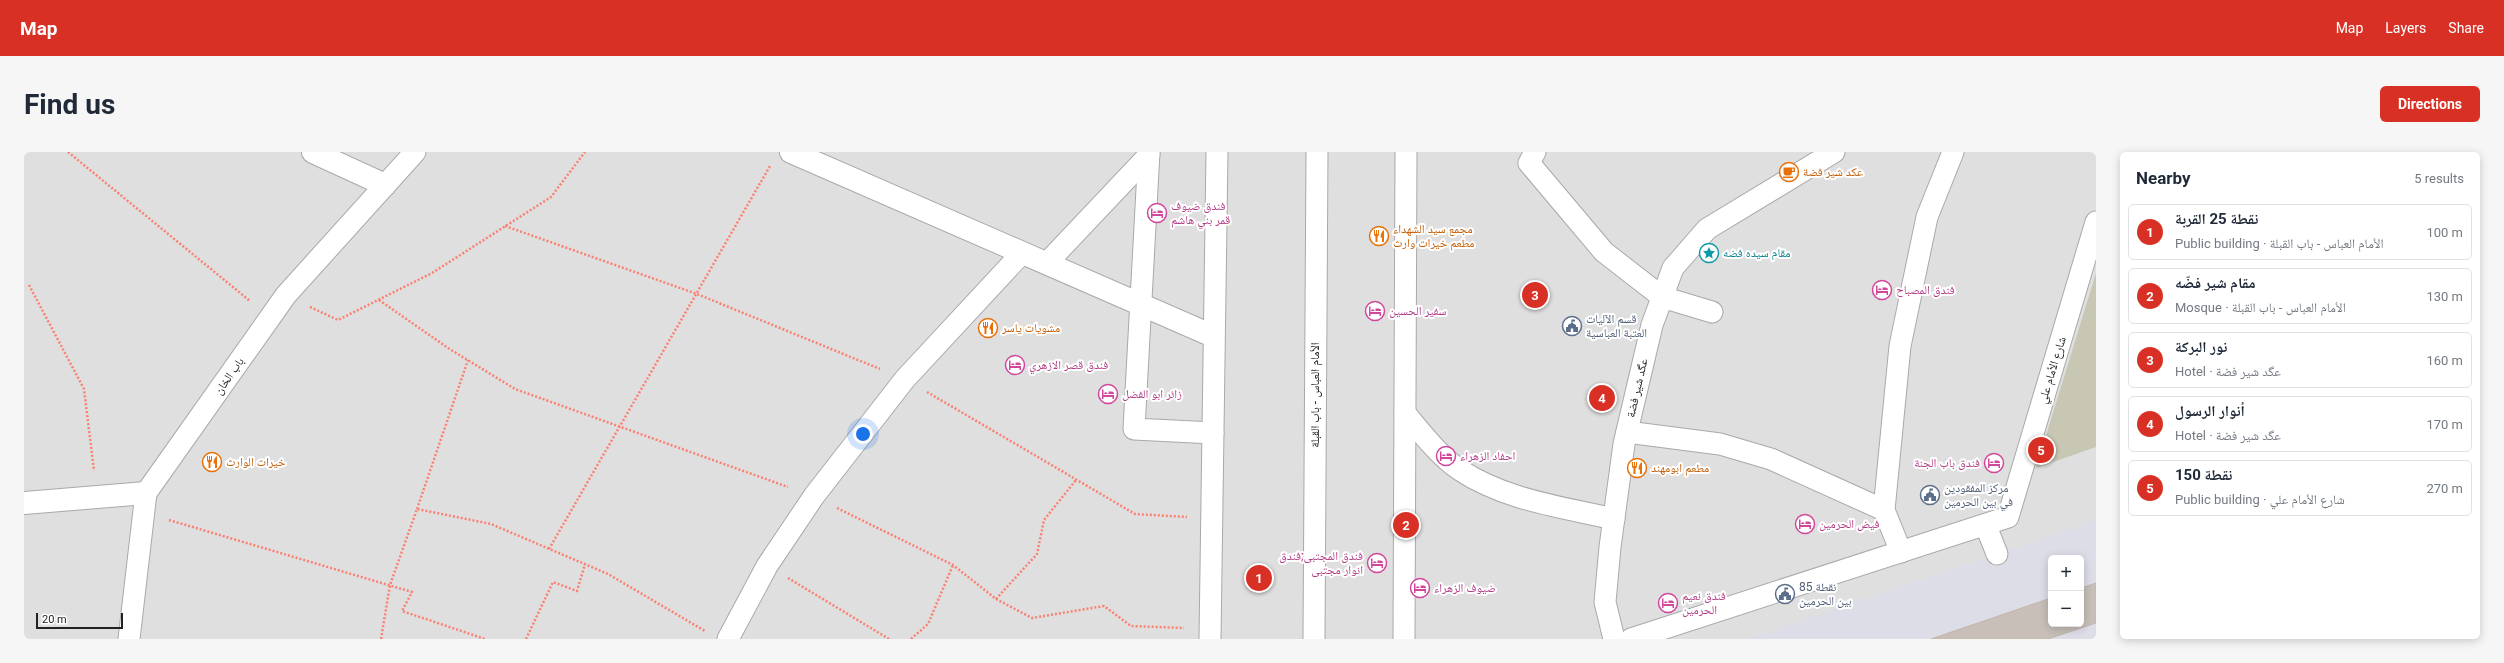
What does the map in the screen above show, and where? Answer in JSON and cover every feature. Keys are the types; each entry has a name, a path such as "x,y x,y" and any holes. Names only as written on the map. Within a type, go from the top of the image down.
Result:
{"street":[{"path":"313,152 385,185"},
{"name":"باب الخان","path":"129,639 144,503 286,295 415,152"},
{"path":"1210,634 1213,336 1218,152"},
{"name":"الأمام العباس - باب القبلة","path":"1314,639 1317,152"},
{"path":"1404,639 1406,152"},
{"path":"1535,152 1529,163 1604,252 1662,297 1712,312"},
{"name":"عگد شير فضة","path":"1614,639 1605,602 1614,519 1627,432 1652,325 1673,268 1707,229 1834,152"},
{"path":"1901,552 1884,510 1900,346 1927,217 1953,152"},
{"path":"1149,153 1134,429 1213,433"},
{"path":"1047,264 1149,153"},
{"path":"783,155 1022,253 1213,336"},
{"name":"شارع الأمام علي","path":"1986,526 2008,518 2096,222"},
{"path":"728,639 767,566 814,496 905,379 1022,253"},
{"path":"1405,413 1423,434 1459,470 1494,489 1537,501 1614,519"},
{"path":"1627,432 1720,444 1771,458 1884,510"},
{"path":"24,503 98,497 144,503"},
{"path":"1631,639 1986,526 1997,554"}],"path":[{"path":"68,152 270,318"},
{"path":"286,295 338,320 432,273 551,197 586,152"},
{"path":"549,549 697,294 783,155"},
{"path":"505,226 697,294 905,379 1135,514 1211,518"},
{"path":"29,285 84,389 98,497"},
{"path":"379,300 468,360 515,389 814,496 953,565 996,599 1032,618 1104,606 1131,626 1210,634"},
{"path":"381,639 390,586 468,360"},
{"path":"996,599 1037,554 1044,520 1076,480"},
{"path":"144,503 390,586 412,592 402,611 485,639"},
{"path":"417,509 491,524 608,574 706,631"},
{"path":"526,639 553,582 577,590 585,564"},
{"path":"911,639 928,624 953,565"},
{"path":"767,566 889,639"}],"shaded area":[{"path":"24,152 2096,152 2096,639 24,639"},
{"path":"2096,273 2096,447 2036,468"},
{"path":"2096,520 2096,639 1748,639"}],"building":[{"path":"2096,583 2096,623 2084,627 2084,591 2084,587"},
{"path":"2048,599 2048,627 2084,627 2048,639 1931,639"}],"place":[{"name":"عكد شير فضة","path":"1789,172"},
{"name":"فندق ضيوف قمر بني هاشم","path":"1157,213"},
{"name":"مجمع سيد الشهداء مطعم خيرات وارث","path":"1379,236"},
{"name":"مقام سيده فضه","path":"1709,253"},
{"name":"فندق المصباح","path":"1882,290"},
{"name":"نور البركة","path":"1535,295"},
{"name":"سفير الحسين","path":"1375,311"},
{"name":"قسم الآليات العتبة العباسية","path":"1572,326"},
{"name":"مشويات ياسر","path":"988,328"},
{"name":"فندق قصر الازهري","path":"1015,365"},
{"name":"زائر ابو الفضل","path":"1108,394"},
{"name":"أنوار الرسول","path":"1602,398"},
{"name":"نقطة 150","path":"2041,450"},
{"name":"احفاد الزهراء","path":"1446,456"},
{"name":"خيرات الوارث","path":"212,462"},
{"name":"فندق باب الجنة","path":"1994,463"},
{"name":"مطعم ابومهند","path":"1637,468"},
{"name":"مركز المفقودين في بين الحرمين","path":"1930,495"},
{"name":"فيض الحرمين","path":"1805,524"},
{"name":"مقام شير فضّه","path":"1406,525"},
{"name":"فندق المجتبى;فندق انوار مجتبى","path":"1377,563"},
{"name":"نقطة 25 القربة","path":"1259,578"},
{"name":"ضيوف الزهراء","path":"1420,588"},
{"name":"نقطة 85 بين الحرمين","path":"1785,594"},
{"name":"فندق نعيم الحرمين","path":"1668,603"}]}
